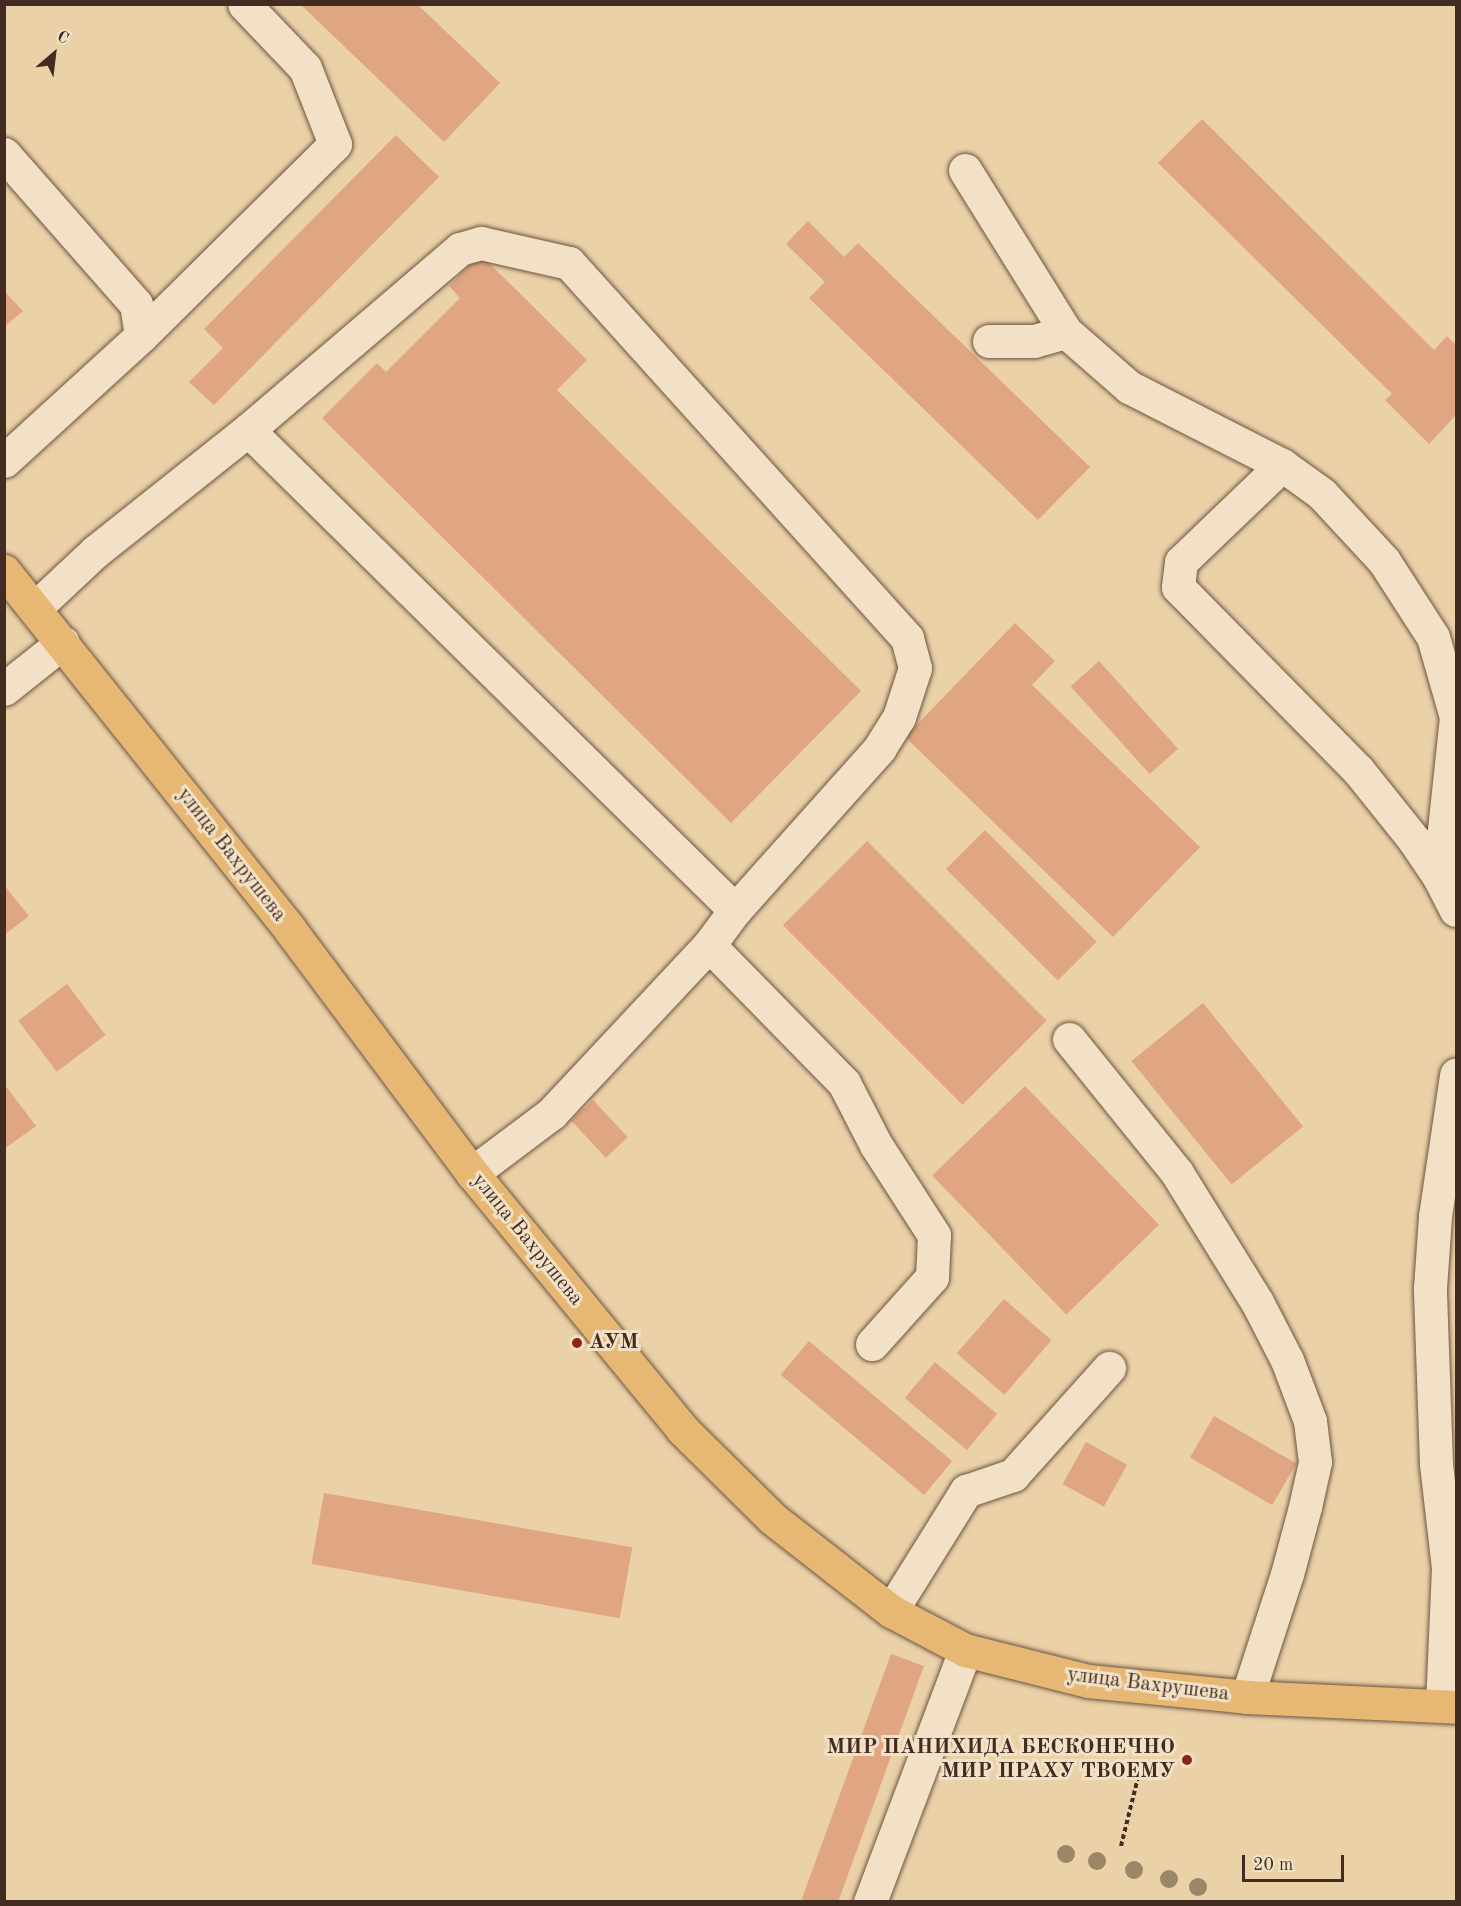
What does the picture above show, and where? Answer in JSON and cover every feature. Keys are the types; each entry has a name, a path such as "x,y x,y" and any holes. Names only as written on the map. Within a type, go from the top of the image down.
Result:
{"main road":[{"name":"улица Вахрушева","path":"4,571 63,642 291,931 472,1173 682,1429 773,1519 891,1611 965,1650 1088,1681 1247,1697 1449,1706"}],"lane":[{"path":"4,461 141,336 335,144 305,68 244,4"},
{"path":"4,154 136,304 141,336"},
{"path":"965,170 1066,332 1129,387 1282,465 1322,494 1384,561 1433,637 1456,717 1439,877"},
{"path":"35,608 96,551 248,430 460,249 481,243 569,263 907,638 915,668 899,717 880,748 735,910 709,945 552,1113 472,1173"},
{"path":"989,341 1034,340 1066,332"},
{"path":"248,430 735,910"},
{"path":"1282,465 1181,562 1178,588 1358,770 1414,840 1439,877 1456,910"},
{"path":"4,689 63,642"},
{"path":"709,945 844,1083 876,1145 934,1235 932,1277 872,1344"},
{"path":"1070,1039 1178,1173 1257,1302 1287,1360 1310,1421 1315,1462 1305,1507 1287,1574 1247,1697"},
{"path":"1449,1706 1448,1568 1436,1464 1430,1288 1435,1216 1456,1075"},
{"path":"891,1611 966,1491 1013,1475 1109,1368"},
{"path":"870,1902 965,1650"}],"path":[{"path":"1121,1846 1139,1773"}],"building":[{"path":"300,4 417,4 500,83 444,142"},
{"path":"1202,119 1434,350 1447,336 1456,345 1456,415 1429,444 1385,400 1392,394 1158,163"},
{"path":"396,135 439,177 214,405 189,382 223,348 204,329"},
{"path":"808,221 844,257 858,243 1090,467 1038,520 809,298 825,282 786,244"},
{"path":"480,254 587,360 557,390 861,691 731,823 322,418 377,363 386,372 460,298 449,286"},
{"path":"4,291 23,311 4,327"},
{"path":"1015,623 1055,661 1032,685 1200,847 1113,937 905,737"},
{"path":"1099,661 1178,749 1150,774 1071,686"},
{"path":"985,830 1097,942 1058,981 946,869"},
{"path":"867,841 1047,1021 962,1105 783,925"},
{"path":"4,885 29,916 4,935"},
{"path":"67,984 106,1035 57,1072 18,1021"},
{"path":"1203,1003 1303,1127 1232,1184 1132,1061"},
{"path":"4,1084 36,1126 4,1149"},
{"path":"1025,1086 1159,1225 1066,1314 932,1176"},
{"path":"593,1100 628,1137 606,1158 571,1120"},
{"path":"1004,1299 1052,1340 1004,1395 957,1353"},
{"path":"809,1341 952,1461 924,1495 781,1375"},
{"path":"935,1362 997,1414 967,1450 905,1398"},
{"path":"1214,1416 1296,1464 1272,1505 1190,1458"},
{"path":"1086,1442 1127,1465 1104,1507 1063,1484"},
{"path":"324,1493 632,1547 620,1618 311,1564"},
{"path":"891,1654 924,1666 838,1902 801,1900"}],"place":[{"name":"АУМ","path":"577,1343"},
{"name":"МИР ПАНИХИДА БЕСКОНЕЧНО МИР ПРАХУ ТВОЕМУ","path":"1187,1760"}]}
